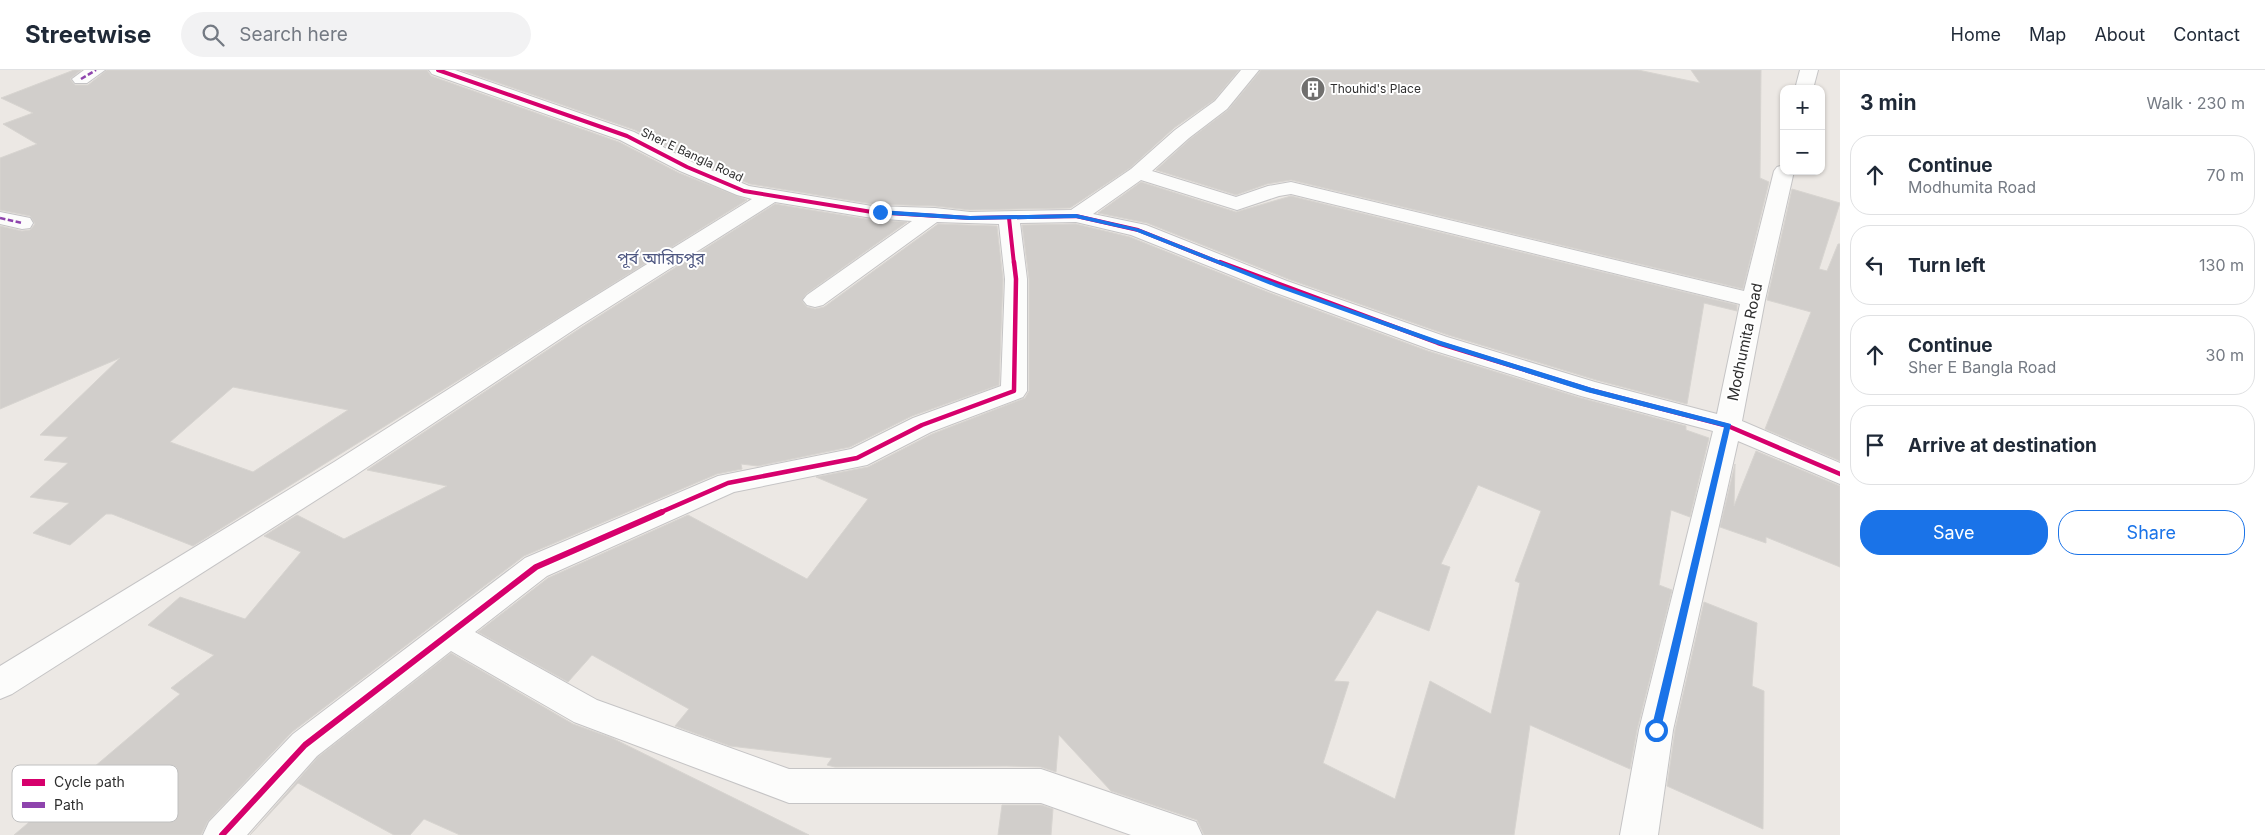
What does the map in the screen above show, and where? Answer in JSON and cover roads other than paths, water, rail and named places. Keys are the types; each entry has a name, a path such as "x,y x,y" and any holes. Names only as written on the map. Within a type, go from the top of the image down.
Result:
{"street":[{"path":"81,79 96,70"},
{"name":"Sher E Bangla Road","path":"438,70 627,136 723,183 744,191 872,212 1008,218 1076,216 1138,230 1279,286 1438,343 1590,390 1728,426 1840,474"},
{"path":"1076,216 1138,174 1182,134 1221,105 1250,70"},
{"path":"1805,85 1808,70"},
{"path":"1138,174 1237,204 1275,190 1291,188 1753,300"},
{"name":"Modhumita Road","path":"1639,835 1656,730 1728,426 1753,300 1783,175"},
{"path":"0,684 344,469 573,320 771,196"},
{"path":"815,300 934,214"},
{"path":"0,218 22,223"},
{"path":"222,835 305,746 536,566 728,483 857,458 922,425 1014,391 1016,279 1008,218"},
{"path":"450,634 586,710 789,786 1041,786 1183,835"}],"place":[{"name":"Thouhid's Place","path":"1313,89"}],"district":[{"name":"পূর্ব আরিচপুর","path":"661,258"}]}
